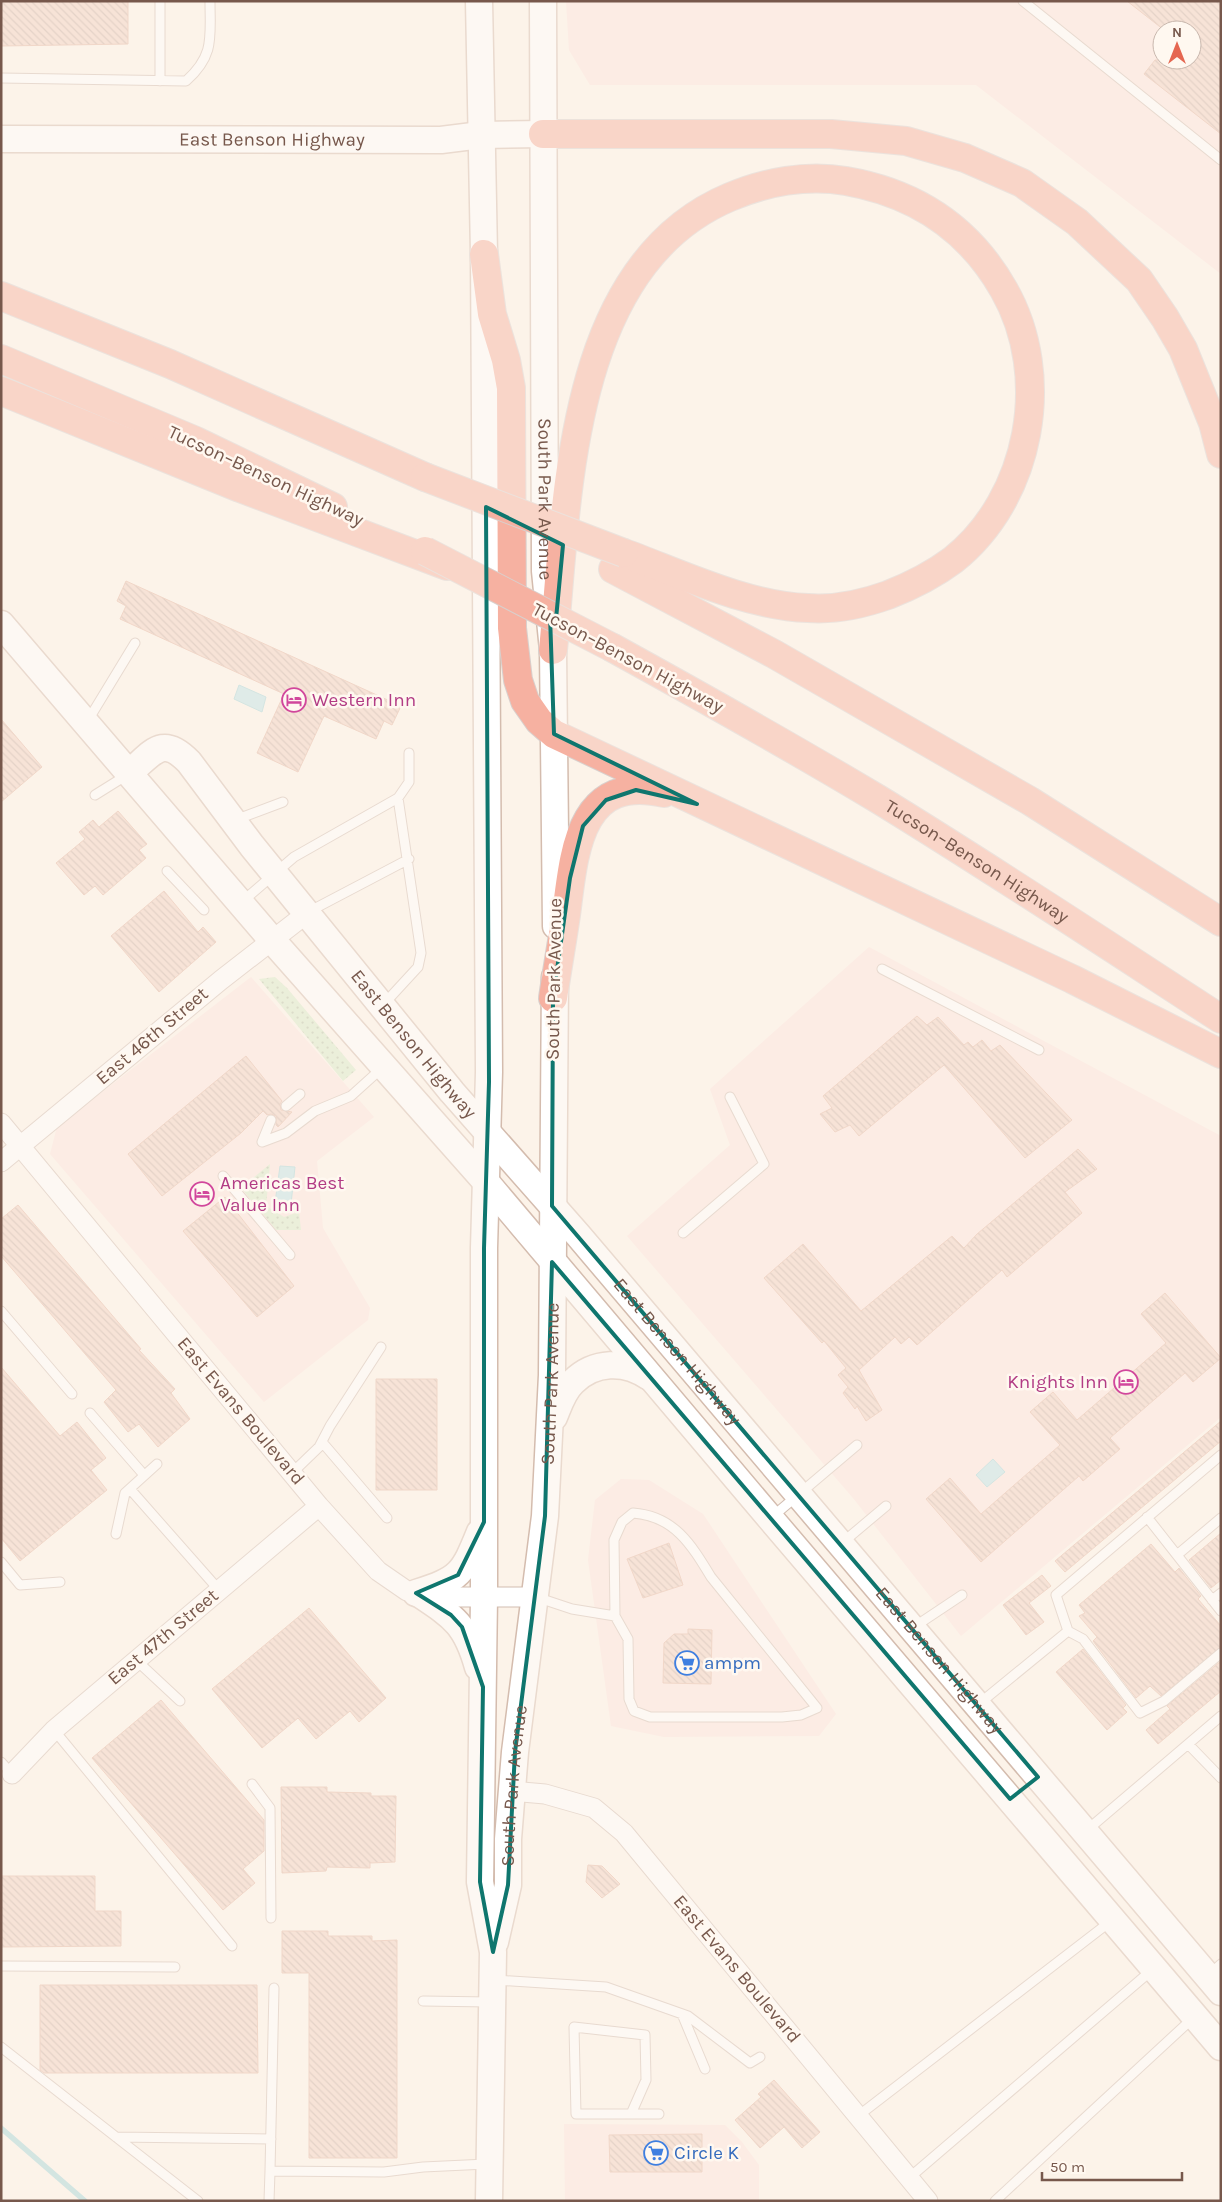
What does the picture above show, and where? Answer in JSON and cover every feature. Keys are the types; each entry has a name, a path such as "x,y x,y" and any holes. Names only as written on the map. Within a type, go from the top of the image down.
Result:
{"highway":[{"path":"543,134 831,134 906,141 965,158 1022,184 1077,222 1139,280 1166,318 1183,350 1206,406 1221,454"},
{"path":"553,650 571,466 586,394 610,320 624,293 659,246 688,220 723,200 764,185 815,178 838,179 903,196 951,225 971,244 1006,293 1017,320 1030,378 1030,408 1025,441 1015,474 998,507 976,538 954,559 928,576 874,600 843,606 810,609 772,604 618,561"},
{"path":"484,254 492,314 506,360 511,388 512,628 518,680 524,701 539,721 554,734 697,804 1080,983 1221,1054"},
{"path":"1,296 170,364 425,478 618,561 782,659 1013,791 1221,922"},
{"name":"Tucson–Benson Highway","path":"1,359 196,441 476,578 613,648 729,712 878,799 1070,920 1221,1019"},
{"path":"1,391 240,488 424,554"},
{"path":"553,998 576,849 583,826 594,809 606,800 621,793 636,790 651,790 669,794 697,804"}],"main road":[{"name":"South Park Avenue","path":"480,1 484,254 489,1072 484,1248 484,1597 480,1882 493,1952"},
{"name":"South Park Avenue","path":"489,2201 493,1952 508,1885 511,1791 545,1516 552,1375 553,998 556,952 553,650 545,571 543,1"},
{"name":"East Benson Highway","path":"1,139 441,140 482,135 543,134"},
{"name":"East Benson Highway","path":"1,624 272,940 486,1182 552,1262 1221,2047"},
{"name":"East Benson Highway","path":"129,773 157,749 167,747 178,751 189,762 306,914 487,1133 799,1494 1085,1832 1216,1977"},
{"path":"548,1440 554,1417 565,1392 572,1382 592,1370 602,1366 624,1366 636,1369 660,1388"},
{"path":"417,1593 439,1586 458,1575 470,1556 484,1522"},
{"path":"417,1593 451,1615 462,1627 473,1651 483,1687"},
{"path":"1010,1799 1038,1777"}],"street":[{"name":"East 46th Street","path":"1,1162 211,988 306,914"},
{"name":"East Evans Boulevard","path":"1,1123 319,1506 378,1570 407,1591 417,1593 442,1597 536,1597"},
{"name":"East 47th Street","path":"5,1771 319,1506"},
{"name":"East Evans Boulevard","path":"511,1791 545,1794 594,1808 624,1833 928,2201"}],"lane":[{"path":"160,1 160,81"},
{"path":"1,78 186,81 198,70 210,48 210,1"},
{"path":"1023,1 1221,160"},
{"path":"87,723 135,643"},
{"path":"241,903 294,857 398,798 408,782 408,752"},
{"path":"95,795 129,773"},
{"path":"382,1006 418,967 422,953 409,858 398,798"},
{"path":"233,821 283,802"},
{"path":"306,914 409,858"},
{"path":"167,871 204,910"},
{"path":"882,970 1039,1050"},
{"path":"271,1120 262,1142 286,1133 315,1112 351,1096 384,1066"},
{"path":"286,1106 300,1094"},
{"path":"683,1233 764,1164 730,1097"},
{"path":"224,1176 290,1255"},
{"path":"1,1311 72,1394"},
{"path":"292,1473 322,1442 330,1426 381,1347"},
{"path":"90,1413 144,1475"},
{"path":"322,1442 387,1518"},
{"path":"770,1518 857,1445"},
{"path":"1221,1455 1056,1595 1068,1631 1082,1639 1140,1714 1164,1701 1221,1654"},
{"path":"116,1534 127,1491 157,1464"},
{"path":"127,1491 219,1590"},
{"path":"841,1544 886,1506"},
{"path":"633,1513 651,1515 672,1525 700,1557 711,1577 817,1708 801,1715 782,1717 650,1717 634,1711 629,1699 628,1639 615,1616 614,1540 622,1522 633,1513"},
{"path":"1147,1517 1221,1612"},
{"path":"1177,1555 1221,1518"},
{"path":"1,1562 20,1585 60,1582"},
{"path":"1212,1600 1221,1593"},
{"path":"912,1628 962,1595"},
{"path":"536,1597 572,1609 615,1616"},
{"path":"978,1704 1068,1631"},
{"path":"136,1659 180,1701"},
{"path":"1085,1832 1221,1716"},
{"path":"54,1730 232,1946"},
{"path":"1188,1744 1221,1778"},
{"path":"252,1784 270,1808 271,1918"},
{"path":"858,2116 1112,1920"},
{"path":"1,1966 175,1967"},
{"path":"909,2178 1154,1969"},
{"path":"422,2001 492,1991 606,1987 688,2016 750,2063 760,2057"},
{"path":"268,2201 274,1988"},
{"path":"682,2014 704,2069"},
{"path":"995,2201 1195,2016"},
{"path":"631,2114 646,2080 645,2036 574,2027 576,2114 631,2114 658,2114"},
{"path":"1,2047 198,2201"},
{"path":"116,2137 271,2139"},
{"path":"270,2171 384,2172 422,2167 489,2164"}],"highlighted area":[{"path":"486,507 563,545 556,619 550,615 554,734 697,804 636,790 606,800 583,826 570,878 553,998 552,1206 1038,1777 1010,1799 552,1262 545,1516 515,1752 508,1885 493,1952 480,1882 483,1687 462,1627 451,1615 416,1593 458,1575 484,1522 484,1248 489,1082"}],"shaded area":[{"path":"566,1 1221,1 1221,274 976,85 590,85 569,50"},
{"path":"869,947 1221,1136 1221,1417 961,1636 853,1498 627,1236 730,1145 710,1089"},
{"path":"251,977 374,1117 317,1161 323,1228 370,1308 368,1320 264,1402 50,1154 57,1127"},
{"path":"621,1479 649,1480 703,1514 836,1714 819,1736 664,1737 611,1726 588,1560 595,1500"},
{"path":"564,2124 725,2125 742,2142 759,2165 759,2201 565,2201"}],"green space":[{"path":"275,977 287,988 356,1070 343,1081 259,979"},
{"path":"270,1164 266,1206 284,1217 299,1212 301,1230 276,1230 241,1188"}],"water":[{"path":"239,685 266,697 262,712 234,699"},
{"path":"280,1166 295,1167 291,1204 275,1203"},
{"path":"993,1459 1005,1472 987,1487 976,1475"}],"building":[{"path":"1,1 128,1 128,44 1,46"},
{"path":"1127,1 1221,1 1221,134 1144,74 1152,64 1152,70 1202,70 1202,20 1152,21"},
{"path":"126,581 401,706 392,725 384,721 376,739 324,716 298,772 257,753 284,694 120,619 126,606 117,601"},
{"path":"1,719 42,767 1,802"},
{"path":"118,811 147,844 139,850 146,858 103,895 95,886 84,895 56,863 85,839 79,832 93,820 99,827"},
{"path":"164,891 198,932 203,927 216,942 159,992 111,936"},
{"path":"917,1016 927,1025 938,1017 964,1045 968,1042 973,1047 982,1040 991,1051 1000,1045 1072,1120 1025,1158 944,1065 859,1136 850,1125 835,1132 820,1114 832,1108 823,1096"},
{"path":"246,1056 282,1101 280,1104 281,1110 292,1112 278,1127 276,1125 276,1116 267,1115 263,1111 241,1133 162,1196 128,1154"},
{"path":"1078,1149 1097,1169 1065,1192 1082,1213 1007,1277 1002,1270 917,1345 909,1337 901,1344 895,1337 859,1370 882,1410 866,1421 857,1406 855,1409 843,1393 848,1387 838,1375 846,1368 824,1341 822,1343 764,1278 803,1244 861,1311 952,1236 964,1248 977,1234"},
{"path":"225,1197 294,1286 257,1317 183,1231"},
{"path":"18,1205 141,1349 139,1350 175,1389 171,1393 190,1419 158,1447 139,1424 128,1432 104,1402 116,1390 1,1256 1,1219"},
{"path":"1165,1293 1221,1358 1193,1382 1185,1373 1110,1438 1120,1449 1083,1481 1079,1476 981,1562 926,1499 950,1478 981,1514 1060,1445 1030,1412 1053,1392 1077,1420 1166,1343 1141,1314"},
{"path":"1,1367 60,1436 77,1422 106,1458 91,1470 107,1490 20,1561 1,1538"},
{"path":"376,1379 437,1379 437,1490 376,1490"},
{"path":"1221,1421 1221,1441 1065,1572 1055,1561"},
{"path":"1221,1533 1221,1580 1211,1588 1189,1560"},
{"path":"669,1543 683,1585 643,1598 627,1559"},
{"path":"1151,1544 1175,1572 1179,1568 1201,1596 1198,1599 1221,1626 1221,1647 1161,1696 1150,1686 1136,1698 1093,1641 1097,1637 1079,1616 1085,1613 1079,1605"},
{"path":"1042,1575 1051,1586 1029,1603 1044,1622 1026,1635 1003,1605"},
{"path":"309,1608 386,1698 359,1722 350,1711 316,1739 298,1718 262,1748 212,1689"},
{"name":"ampm","path":"688,1629 712,1630 711,1684 663,1683 664,1643 674,1634 688,1634"},
{"path":"1083,1649 1126,1705 1123,1708 1127,1712 1107,1730 1056,1672"},
{"path":"1221,1661 1221,1691 1158,1744 1146,1730 1170,1709 1167,1706"},
{"path":"161,1700 264,1820 264,1851 243,1869 255,1883 223,1910 92,1758"},
{"path":"281,1787 327,1787 327,1792 371,1793 371,1796 396,1796 395,1862 370,1863 370,1868 327,1867 326,1871 282,1873"},
{"path":"588,1865 602,1866 620,1884 602,1898 586,1882"},
{"path":"1,1876 95,1876 95,1911 121,1911 121,1946 1,1947"},
{"path":"282,1931 328,1931 328,1936 372,1936 372,1941 397,1940 397,2158 309,2158 309,1973 282,1973"},
{"path":"40,1985 257,1985 258,2073 44,2073 40,2070"},
{"path":"774,2080 820,2132 802,2148 784,2127 760,2148 735,2120 761,2097 758,2094"},
{"name":"Circle K","path":"702,2134 702,2172 610,2172 609,2135"}],"waterway":[{"path":"1,2128 85,2201"}],"place":[{"name":"Western Inn","path":"294,700"},
{"name":"Americas Best Value Inn","path":"202,1194"},
{"name":"Knights Inn","path":"1126,1382"},
{"name":"ampm","path":"687,1663"},
{"name":"Circle K","path":"656,2153"}]}
